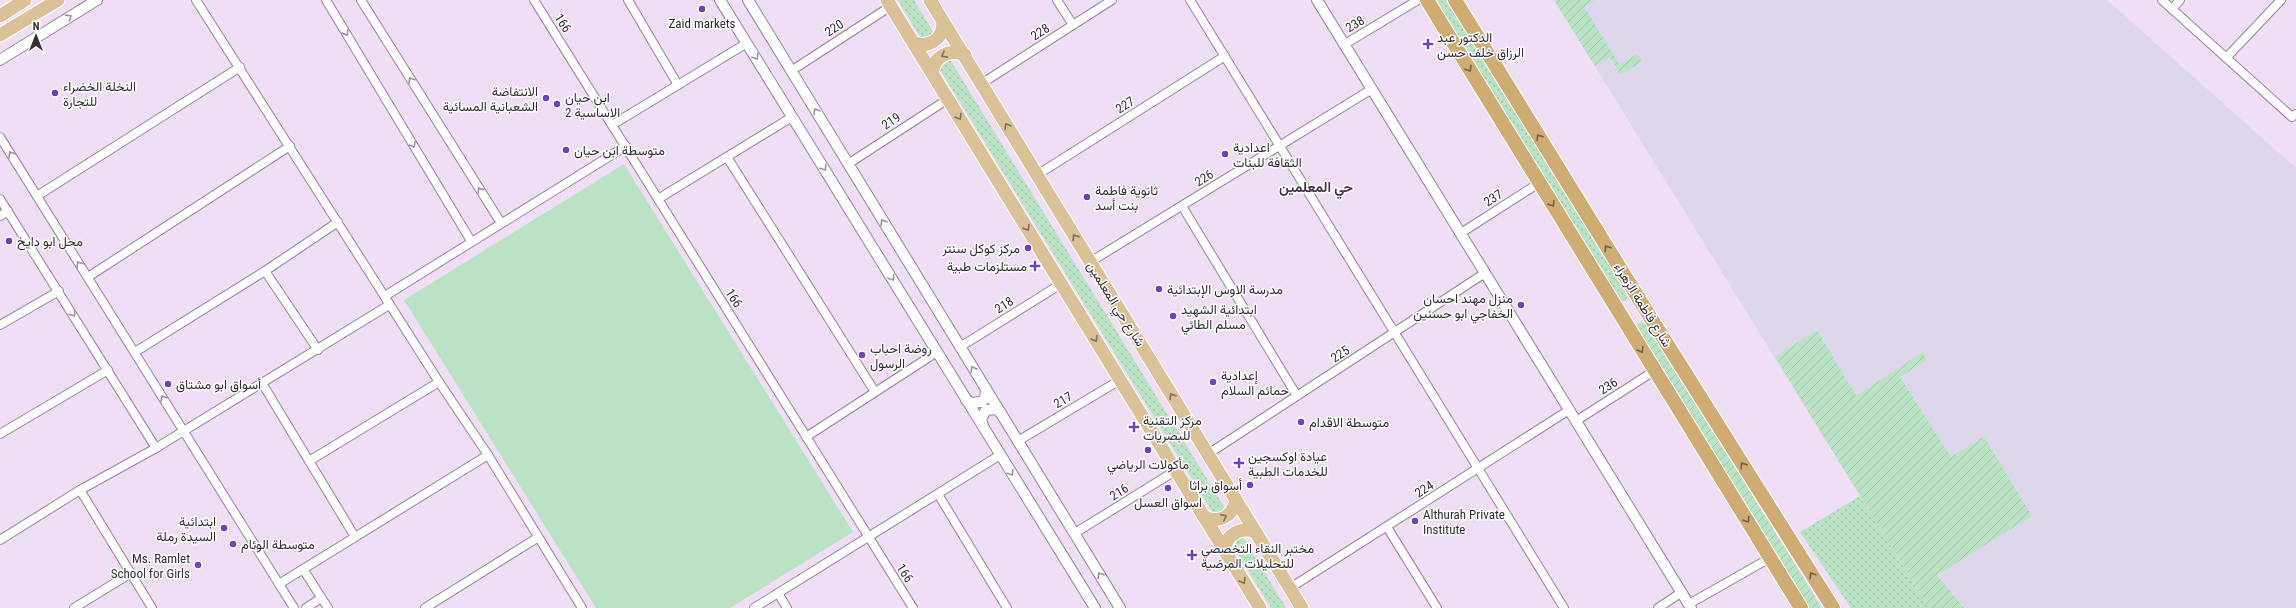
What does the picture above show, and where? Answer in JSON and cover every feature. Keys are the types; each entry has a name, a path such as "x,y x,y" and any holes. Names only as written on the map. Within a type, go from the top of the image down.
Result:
{"highway":[{"name":"شارع فاطمة الزهراء","path":"1427,0 1801,608"},
{"name":"شارع فاطمة الزهراء","path":"1455,0 1635,293 1833,608"},
{"path":"1613,304 1627,304 1635,293"},
{"path":"1630,332 1639,322 1652,320"}],"main road":[{"path":"0,16 25,0"},
{"path":"0,35 58,0"},
{"name":"شارع حي المعلمين","path":"930,0 1302,608"},
{"path":"889,3 1176,470 1258,608"},
{"path":"914,44 923,45 932,42 942,32 943,22"},
{"path":"932,72 936,60 943,54 956,52 965,55"},
{"path":"1204,517 1213,520 1223,519 1234,509 1236,500"},
{"path":"1224,550 1229,538 1235,532 1248,530 1256,532"}],"street":[{"path":"0,60 97,0"},
{"path":"196,0 439,382 488,455 537,538 582,608"},
{"path":"326,0 471,241"},
{"path":"361,0 501,223"},
{"name":"166","path":"534,0 913,608"},
{"path":"628,0 678,84"},
{"path":"720,0 1095,608"},
{"path":"748,0 1120,608"},
{"path":"1057,0 1073,25"},
{"name":"228","path":"981,84 1112,0"},
{"path":"1190,0 1564,608"},
{"path":"1317,0 1690,606 1770,558"},
{"name":"238","path":"1344,44 1418,0"},
{"path":"2162,0 2292,117 2296,114"},
{"path":"2172,8 2180,0"},
{"path":"2226,58 2281,0"},
{"name":"220","path":"791,71 889,3"},
{"path":"612,125 747,43"},
{"name":"227","path":"1037,175 1225,56"},
{"path":"37,196 240,67"},
{"name":"226","path":"1090,262 1372,89"},
{"name":"219","path":"848,164 948,98"},
{"path":"658,199 792,117"},
{"path":"0,136 294,608"},
{"path":"88,277 290,146"},
{"path":"385,296 471,241 626,146"},
{"path":"727,157 875,392"},
{"name":"237","path":"1461,233 1539,183"},
{"path":"0,199 156,448"},
{"path":"1182,206 1297,396"},
{"path":"0,216 8,211"},
{"path":"134,352 265,271 338,222"},
{"path":"265,271 318,350"},
{"name":"225","path":"1208,454 1485,273"},
{"name":"218","path":"960,347 1061,284"},
{"path":"0,325 59,291"},
{"path":"0,540 80,490 156,448 390,305"},
{"path":"806,437 937,352"},
{"path":"0,434 108,370"},
{"name":"236","path":"1576,420 1654,371"},
{"name":"217","path":"1018,441 1120,380"},
{"path":"309,461 439,382"},
{"path":"262,383 355,537"},
{"path":"966,400 971,403 981,402 985,399 986,389"},
{"path":"982,426 981,419 986,410 996,409 1000,413"},
{"name":"224","path":"1290,588 1570,410"},
{"path":"279,584 488,455"},
{"path":"754,608 1000,455"},
{"name":"216","path":"1075,533 1176,470"},
{"path":"80,490 152,608"},
{"path":"938,494 1007,608"},
{"path":"1387,527 1437,608"},
{"path":"425,608 537,538"},
{"path":"303,569 328,608"},
{"path":"74,608 131,573"},
{"path":"1658,608 1682,592"},
{"path":"778,593 787,608"},
{"path":"306,608 321,598"}],"shaded area":[{"path":"1554,0 2107,0 2296,168 2296,608 1929,608"}],"green space":[{"path":"898,0 914,0 935,35 923,42"},
{"path":"1434,0 1446,0 1628,296 1626,301 1619,301"},
{"path":"1554,0 1595,0 1584,7 1620,65 1637,54 1642,62 1620,74 1610,57 1595,66"},
{"path":"949,58 1226,510 1215,516 937,65"},
{"path":"624,164 853,532 730,608 596,608 404,300"},
{"path":"1642,322 1646,324 1822,608 1809,608 1636,330 1637,324"},
{"path":"1817,330 1856,396 1923,352 1927,360 1900,377 1951,457 1984,437 2032,516 1937,575 1964,608 1929,608 1775,357"},
{"path":"1860,496 1929,608 1851,608 1800,532"},
{"path":"1241,534 1286,608 1271,608 1230,541"}],"place":[{"name":"Zaid markets","path":"702,9"},
{"name":"الدكتور عبد الرزاق خلف حسن","path":"1428,44"},
{"name":"النخلة الخضراء للتجارة","path":"55,93"},
{"name":"الانتفاضة الشعبانية المسائية","path":"546,98"},
{"name":"ابن حيان الاساسية 2","path":"557,104"},
{"name":"متوسطة ابن حيان","path":"566,150"},
{"name":"اعدادية الثقافة للبنات","path":"1225,154"},
{"name":"ثانوية فاطمة بنت أسد","path":"1087,197"},
{"name":"محل ابو دايخ","path":"9,241"},
{"name":"مركز كوكل سنتر","path":"1028,248"},
{"name":"مستلزمات طبية","path":"1035,266"},
{"name":"مدرسة الاوس الإبتدائية","path":"1159,289"},
{"name":"منزل مهند احسان الخفاجي ابو حسنين","path":"1521,305"},
{"name":"ابتدائية الشهيد مسلم الطائي","path":"1173,316"},
{"name":"روضة احباب الرسول","path":"862,355"},
{"name":"إعدادية حمائم السلام","path":"1213,382"},
{"name":"أسواق ابو مشتاق","path":"168,384"},
{"name":"متوسطة الاقدام","path":"1301,422"},
{"name":"مركز التقنية للبصريات","path":"1134,427"},
{"name":"مأكولات الرياضي","path":"1148,450"},
{"name":"عيادة اوكسجين للخدمات الطبية","path":"1239,463"},
{"name":"أسواق براثا","path":"1250,485"},
{"name":"اسواق العسل","path":"1168,488"},
{"name":"Althurah Private Institute","path":"1415,521"},
{"name":"ابتدائية السيدة رملة","path":"224,528"},
{"name":"متوسطة الوئام","path":"233,544"},
{"name":"مختبر النقاء التخصصي للتحليلات المرضية","path":"1192,555"},
{"name":"Ms. Ramlet School for Girls","path":"198,565"}],"district":[{"name":"حي المعلمين","path":"1316,187"}]}
